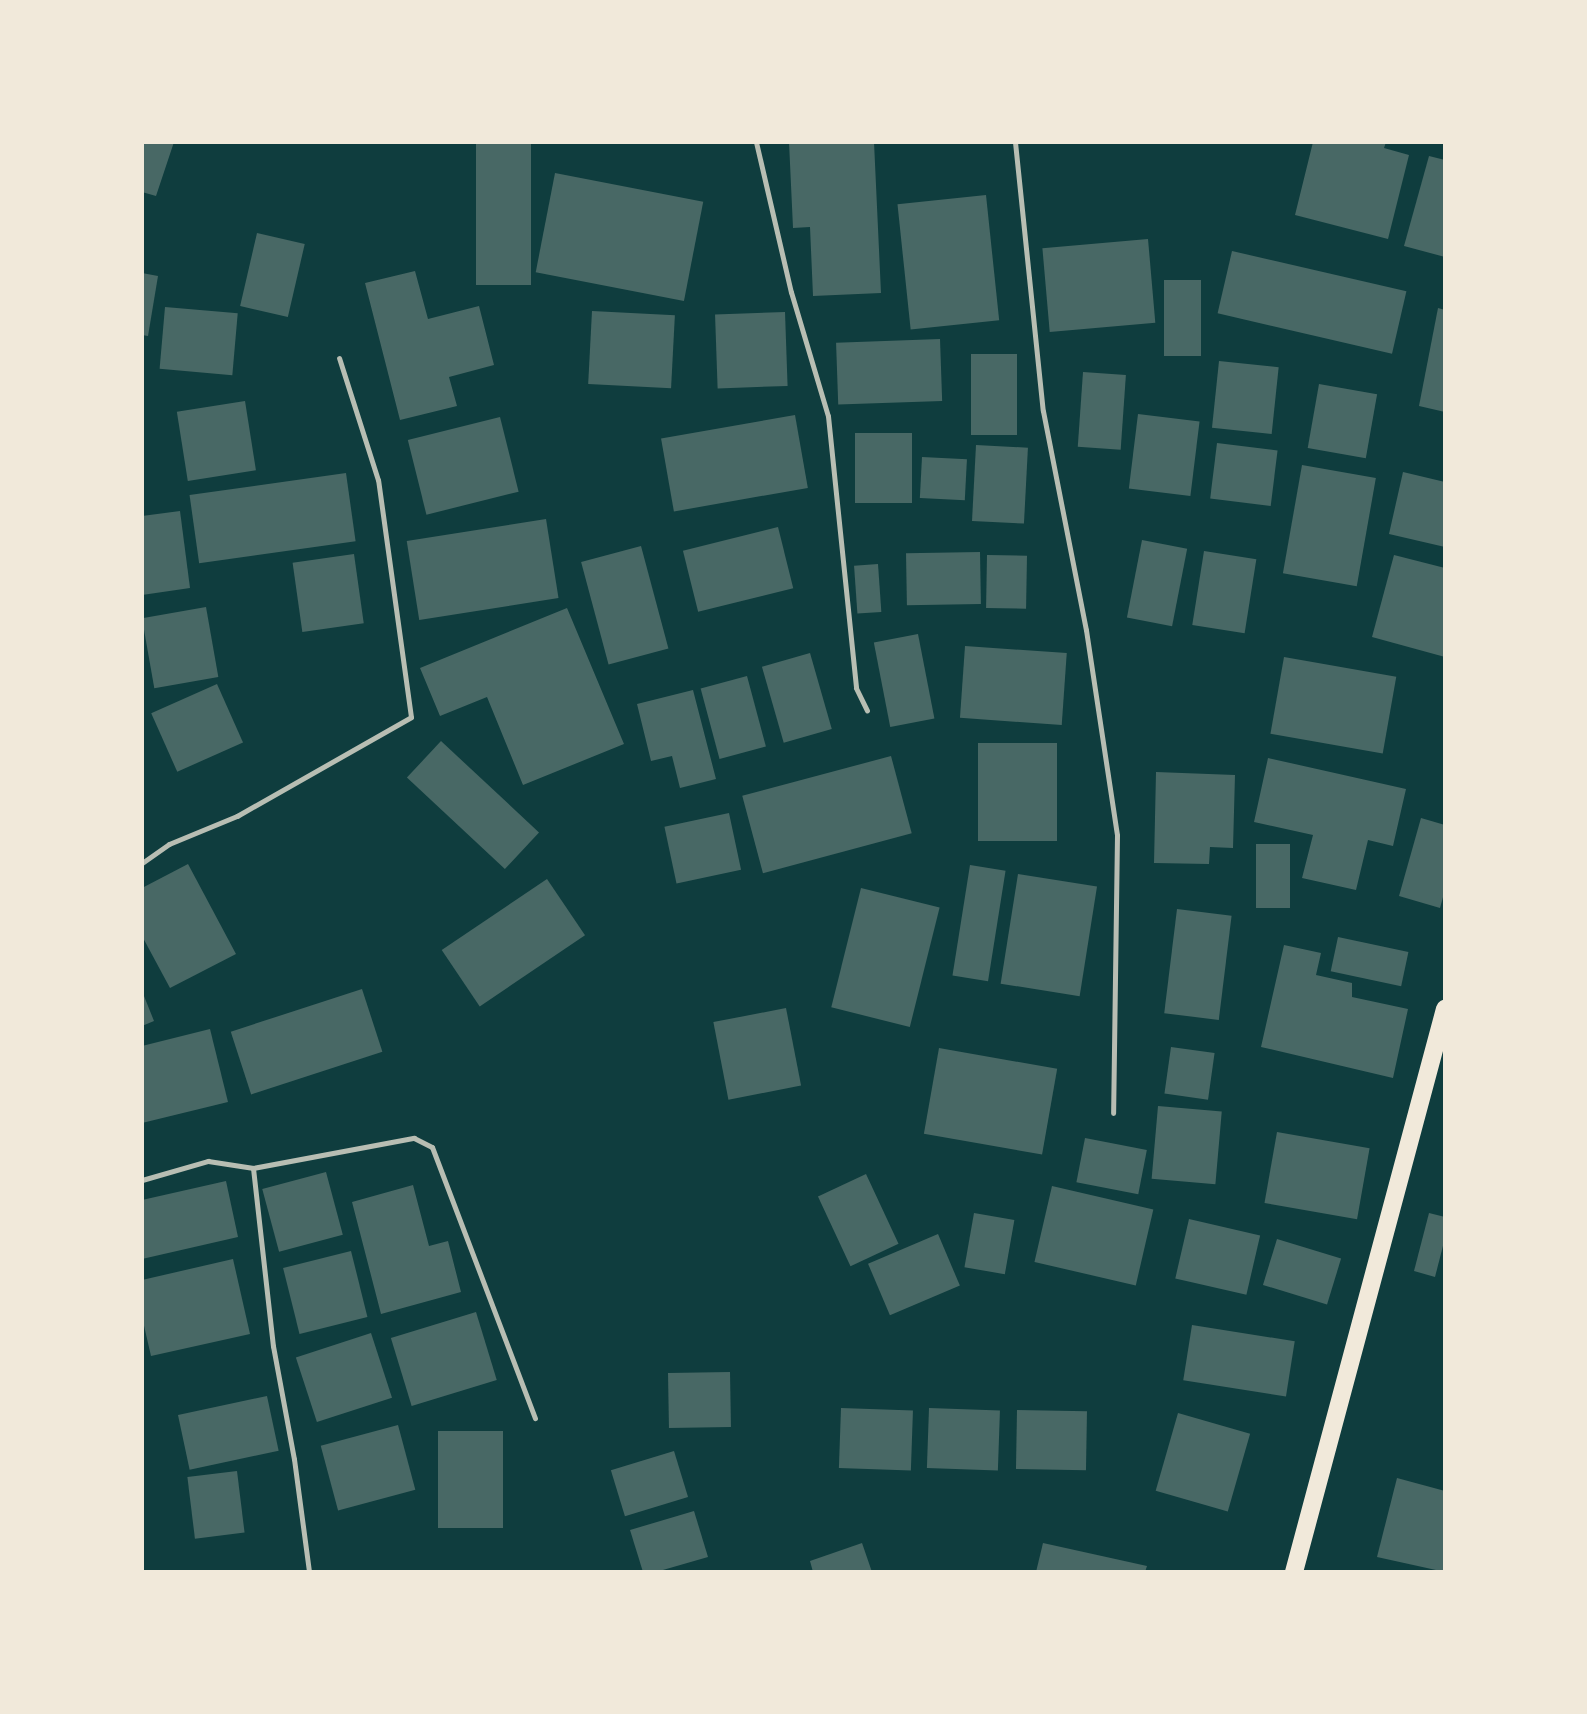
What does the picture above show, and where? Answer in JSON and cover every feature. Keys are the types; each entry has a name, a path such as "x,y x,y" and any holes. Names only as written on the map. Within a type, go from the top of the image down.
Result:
{"main road":[{"path":"1294,1572 1445,1009"}],"lane":[{"path":"757,142 791,292 828,416 856,688 867,711"},
{"path":"1015,142 1043,411 1086,630 1117,835 1112,1113"},
{"path":"142,863 169,844 237,816 411,717 378,480 339,358"},
{"path":"142,1180 208,1161 253,1168 414,1138 432,1147 535,1418"},
{"path":"253,1168 273,1346 294,1459 309,1572"}],"building":[{"path":"142,142 174,142 156,196 142,192"},
{"path":"476,142 531,142 531,285 476,285"},
{"path":"789,142 874,142 881,293 813,296 810,227 793,228"},
{"path":"1313,142 1386,142 1384,148 1409,155 1388,239 1295,215"},
{"path":"1429,156 1445,160 1445,257 1404,246"},
{"path":"555,173 703,202 684,301 536,272"},
{"path":"986,195 999,320 911,330 897,204"},
{"path":"257,233 305,244 288,317 240,306"},
{"path":"1148,239 1155,323 1050,332 1042,248"},
{"path":"1232,251 1406,291 1392,354 1218,313"},
{"path":"415,271 428,319 479,306 494,365 449,377 457,406 400,420 365,283"},
{"path":"142,273 158,276 148,336 142,335"},
{"path":"1164,280 1201,280 1201,356 1164,356"},
{"path":"165,307 238,313 232,375 160,369"},
{"path":"1438,308 1445,310 1445,412 1419,406"},
{"path":"592,311 675,315 671,388 588,384"},
{"path":"785,312 788,386 718,388 715,314"},
{"path":"940,339 942,401 838,405 836,343"},
{"path":"971,354 1017,354 1017,435 971,435"},
{"path":"1219,361 1279,367 1272,434 1212,428"},
{"path":"1083,372 1126,375 1121,450 1078,447"},
{"path":"1319,384 1377,394 1366,458 1308,448"},
{"path":"245,401 256,470 188,481 177,412"},
{"path":"1138,414 1200,422 1190,496 1129,488"},
{"path":"795,415 808,488 674,511 661,439"},
{"path":"500,417 519,492 426,515 408,440"},
{"path":"855,433 912,433 912,503 855,503"},
{"path":"1217,443 1278,450 1271,506 1210,499"},
{"path":"976,445 1028,448 1024,524 972,521"},
{"path":"922,457 967,459 965,500 920,498"},
{"path":"1302,465 1376,478 1357,586 1283,573"},
{"path":"1403,472 1445,482 1445,547 1389,534"},
{"path":"346,473 356,541 199,563 190,495"},
{"path":"180,511 190,588 142,595 142,516"},
{"path":"546,519 559,598 419,620 407,541"},
{"path":"778,527 793,588 698,612 683,551"},
{"path":"1142,540 1187,549 1172,626 1127,618"},
{"path":"641,546 668,648 609,664 581,562"},
{"path":"1204,551 1256,559 1245,633 1192,625"},
{"path":"980,552 981,604 907,605 906,553"},
{"path":"354,554 364,623 302,632 293,563"},
{"path":"987,555 1027,556 1026,609 986,608"},
{"path":"1394,555 1445,568 1445,657 1372,637"},
{"path":"878,564 881,612 857,614 854,566"},
{"path":"206,607 218,677 154,688 142,618"},
{"path":"567,608 624,744 523,785 487,697 440,716 420,668"},
{"path":"918,634 934,718 890,727 874,643"},
{"path":"965,646 1067,653 1062,725 960,718"},
{"path":"810,653 832,729 784,743 762,667"},
{"path":"1284,657 1396,677 1383,754 1270,734"},
{"path":"747,676 766,747 720,759 701,688"},
{"path":"217,684 243,742 177,772 151,713"},
{"path":"693,690 716,779 680,788 672,756 651,761 637,704"},
{"path":"441,741 539,832 505,869 407,778"},
{"path":"978,743 1057,743 1057,841 978,841"},
{"path":"891,756 912,833 763,873 742,796"},
{"path":"1268,758 1406,789 1393,846 1368,840 1356,890 1302,878 1313,835 1254,822"},
{"path":"1156,772 1235,775 1233,848 1210,847 1209,864 1154,863"},
{"path":"729,813 741,870 677,883 664,827"},
{"path":"1421,818 1445,825 1445,890 1440,908 1399,896"},
{"path":"1256,844 1290,844 1290,908 1256,908"},
{"path":"188,864 236,954 170,988 142,936 142,888"},
{"path":"970,865 1006,871 988,981 952,976"},
{"path":"1018,874 1097,887 1080,996 1001,984"},
{"path":"547,879 585,935 480,1006 442,950"},
{"path":"861,888 940,908 910,1027 831,1007"},
{"path":"1177,909 1232,916 1219,1020 1164,1013"},
{"path":"1338,937 1408,952 1401,986 1331,971"},
{"path":"1284,945 1321,953 1316,975 1352,983 1352,997 1408,1009 1393,1078 1261,1047"},
{"path":"362,989 382,1052 251,1094 231,1032"},
{"path":"142,991 154,1021 142,1026"},
{"path":"786,1008 801,1086 728,1100 713,1022"},
{"path":"210,1029 228,1102 142,1123 142,1046"},
{"path":"1171,1047 1215,1053 1208,1100 1164,1094"},
{"path":"939,1048 1057,1069 1042,1155 924,1134"},
{"path":"1158,1106 1222,1112 1215,1184 1152,1179"},
{"path":"1277,1132 1370,1148 1357,1219 1264,1203"},
{"path":"1085,1138 1147,1150 1138,1194 1076,1182"},
{"path":"326,1172 343,1235 279,1252 262,1189"},
{"path":"866,1174 899,1244 851,1266 818,1196"},
{"path":"226,1181 238,1237 142,1259 142,1200"},
{"path":"413,1185 429,1246 448,1241 461,1292 381,1314 352,1202"},
{"path":"1052,1186 1153,1209 1136,1285 1034,1262"},
{"path":"974,1213 1014,1220 1005,1274 964,1267"},
{"path":"1429,1213 1445,1217 1445,1238 1435,1277 1414,1271"},
{"path":"1189,1219 1260,1235 1246,1295 1175,1278"},
{"path":"938,1234 960,1286 890,1315 868,1264"},
{"path":"1277,1239 1341,1259 1327,1304 1263,1285"},
{"path":"351,1251 367,1317 300,1334 283,1268"},
{"path":"233,1259 250,1334 151,1356 142,1317 142,1280"},
{"path":"476,1312 497,1380 412,1406 391,1338"},
{"path":"1192,1325 1295,1341 1286,1397 1183,1380"},
{"path":"371,1333 392,1398 317,1422 296,1357"},
{"path":"730,1372 731,1427 669,1428 668,1373"},
{"path":"267,1396 279,1451 190,1470 178,1415"},
{"path":"841,1408 913,1411 911,1470 839,1468"},
{"path":"929,1408 1000,1410 998,1470 927,1468"},
{"path":"1017,1410 1087,1411 1086,1470 1016,1469"},
{"path":"1178,1413 1250,1434 1228,1512 1156,1491"},
{"path":"398,1425 415,1490 338,1510 321,1446"},
{"path":"438,1431 503,1431 503,1528 438,1528"},
{"path":"674,1451 688,1497 625,1516 611,1470"},
{"path":"237,1471 245,1533 195,1539 187,1477"},
{"path":"1397,1478 1445,1491 1445,1572 1377,1557"},
{"path":"694,1511 708,1557 656,1572 643,1572 630,1530"},
{"path":"862,1543 872,1572 813,1572 810,1561"},
{"path":"1043,1543 1147,1566 1145,1572 1036,1572"}]}
